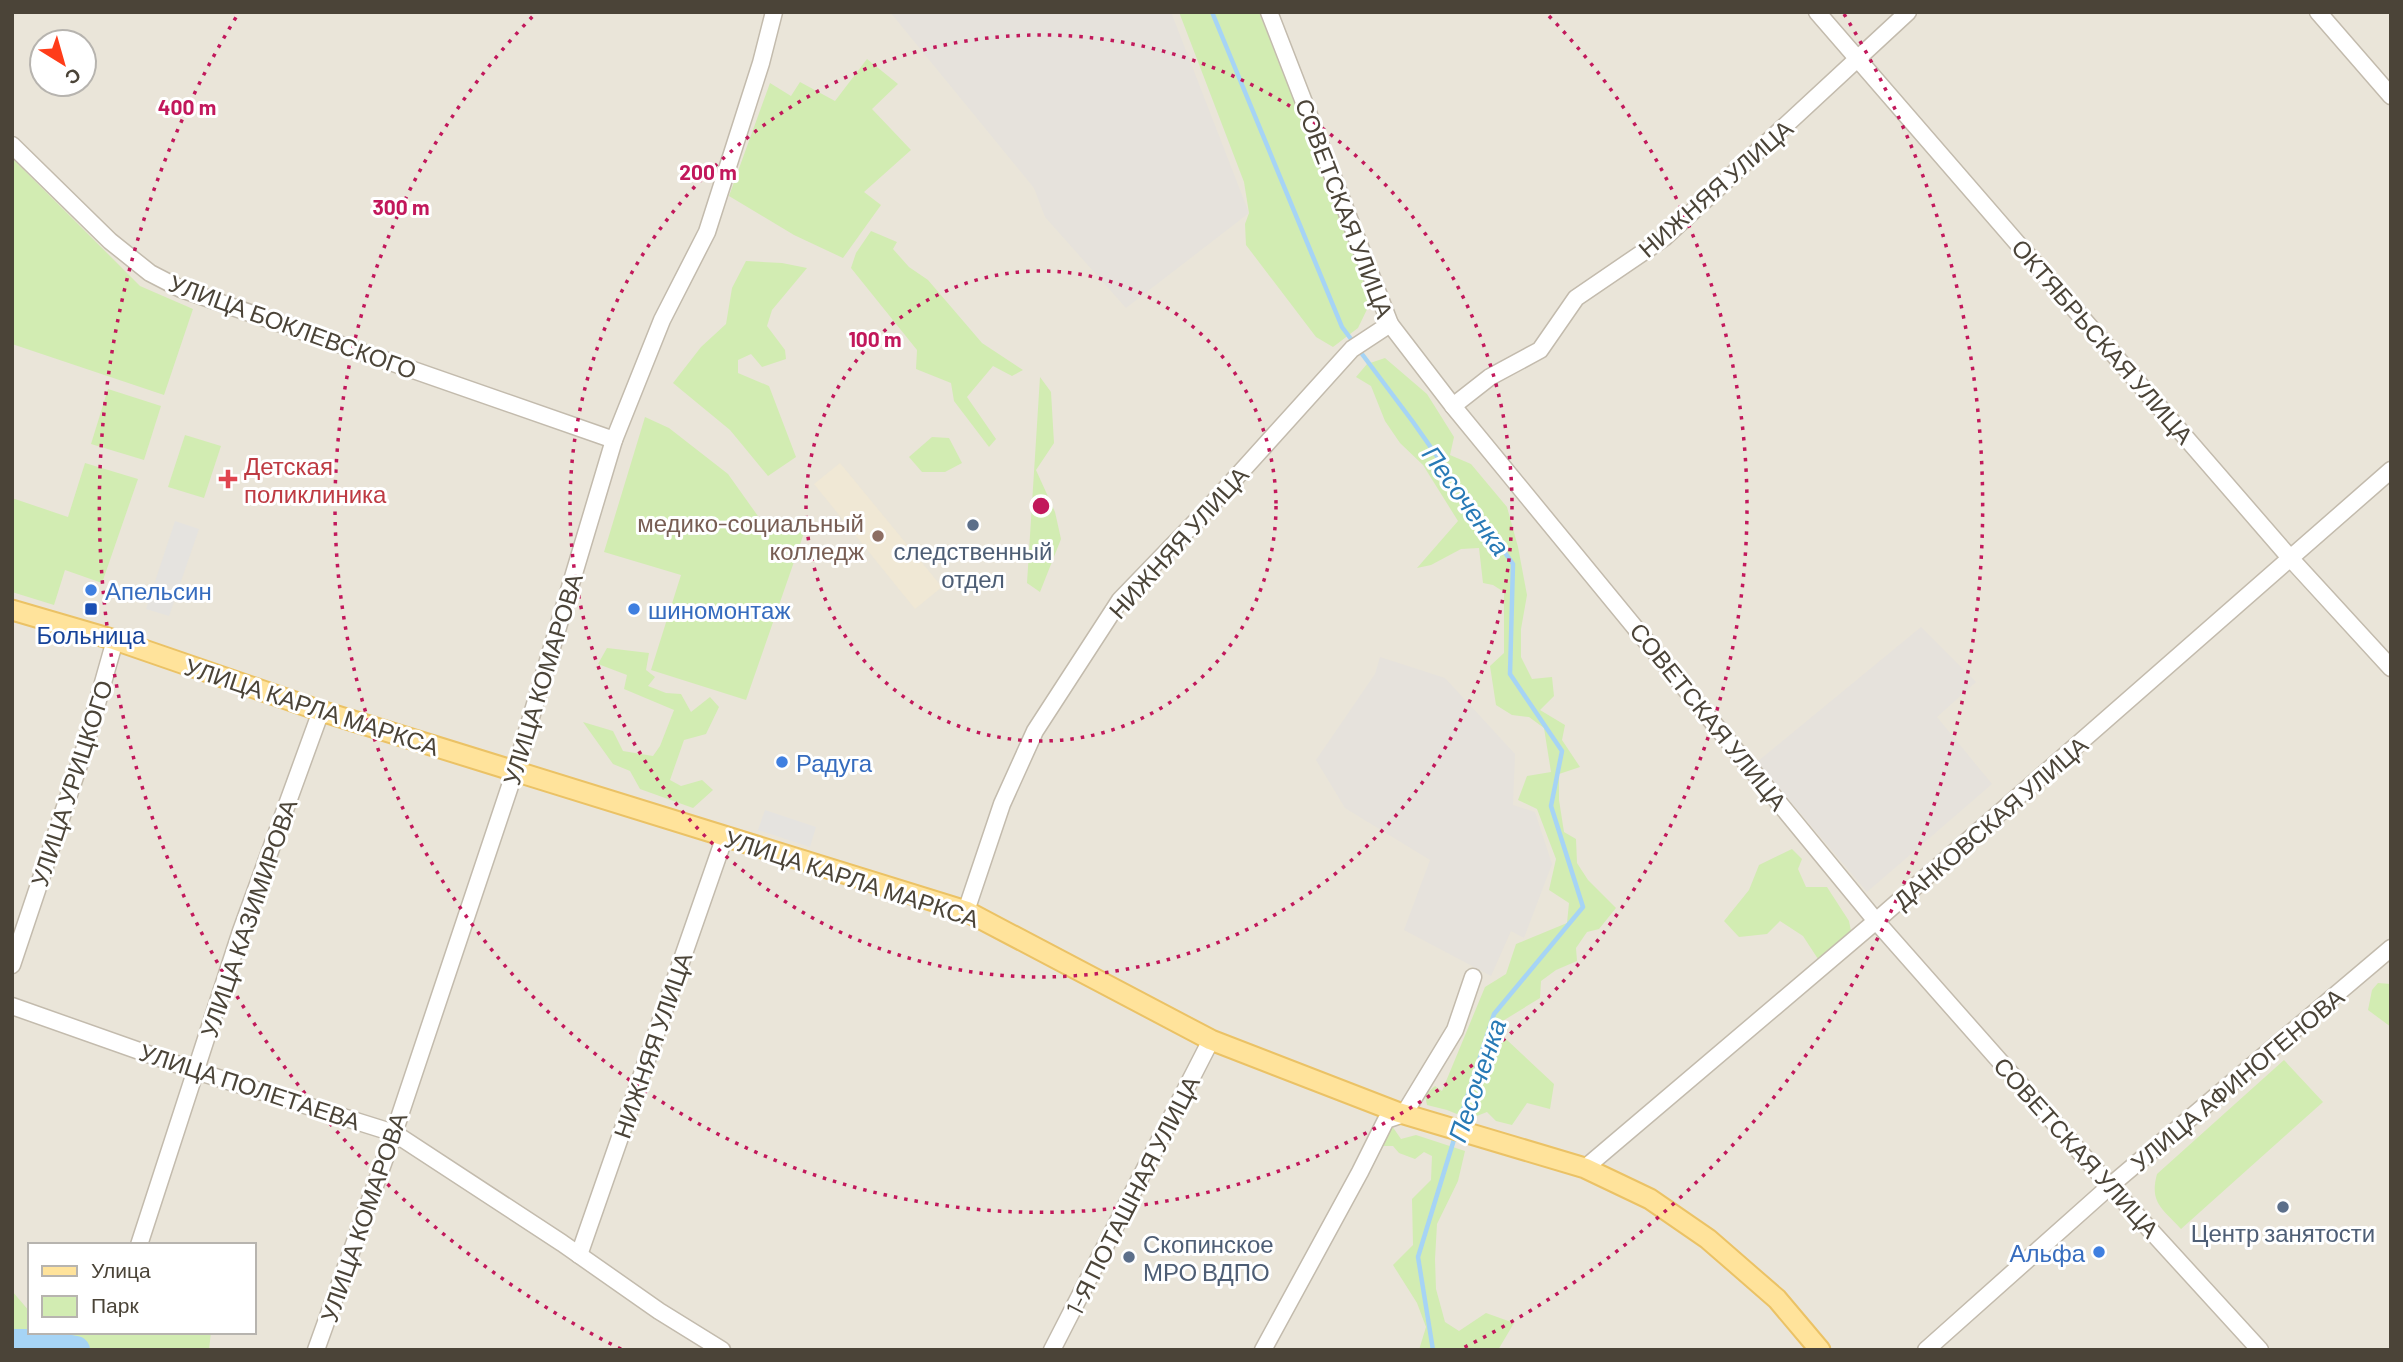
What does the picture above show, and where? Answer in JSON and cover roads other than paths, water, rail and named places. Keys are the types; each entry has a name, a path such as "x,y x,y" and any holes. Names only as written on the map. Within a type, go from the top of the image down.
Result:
{"main road":[{"name":"УЛИЦА КАРЛА МАРКСА","path":"12,610 115,640 321,711 967,911 1212,1040 1404,1114 1585,1168 1650,1199 1708,1239 1777,1299 1820,1350"}],"street":[{"name":"УЛИЦА КОМАРОВА","path":"316,1350 394,1133 515,771 614,440 662,320 707,232 761,64 774,12"},
{"name":"СОВЕТСКАЯ УЛИЦА","path":"1269,12 1390,324 1453,406 1877,921 2110,1186 2260,1350"},
{"name":"ОКТЯБРЬСКАЯ УЛИЦА","path":"1817,12 2291,559 2391,668"},
{"name":"НИЖНЯЯ УЛИЦА","path":"1453,406 1490,377 1540,350 1576,298 1664,239 1908,12"},
{"path":"2318,12 2391,96"},
{"name":"УЛИЦА БОКЛЕВСКОГО","path":"12,145 110,241 150,273 181,289 614,440"},
{"name":"НИЖНЯЯ УЛИЦА","path":"967,911 1002,804 1035,731 1120,600 1202,515 1352,349 1390,324"},
{"name":"ДАНКОВСКАЯ УЛИЦА","path":"1585,1168 1877,921 2391,470"},
{"name":"УЛИЦА УРИЦКОГО","path":"12,965 84,750 115,640"},
{"name":"УЛИЦА КАЗИМИРОВА","path":"140,1243 241,931 321,711"},
{"name":"НИЖНЯЯ УЛИЦА","path":"579,1255 724,836"},
{"name":"УЛИЦА АФИНОГЕНОВА","path":"1926,1350 2110,1186 2391,948"},
{"path":"1263,1350 1386,1120 1404,1114 1455,1030 1473,977"},
{"name":"УЛИЦА ПОЛЕТАЕВА","path":"12,1006 196,1071 394,1133 659,1311 723,1350"},
{"name":"1-Я ПОТАШНАЯ УЛИЦА","path":"1052,1350 1212,1040"}],"waterway":[{"name":"Песоченка","path":"1212,12 1342,327 1354,343"},
{"name":"Песоченка","path":"1359,350 1513,564 1510,674 1562,751 1551,806 1583,907 1494,1014 1458,1125"},
{"name":"Песоченка","path":"1433,1350 1418,1257 1456,1133"},
{"path":"12,1343 38,1343 76,1350"}],"place":[{"name":"Детская поликлиника","path":"228,479"},
{"name":"следственный отдел","path":"973,525"},
{"name":"медико-социальный колледж","path":"878,536"},
{"name":"Апельсин","path":"91,590"},
{"name":"Больница","path":"91,609"},
{"name":"шиномонтаж","path":"634,609"},
{"name":"Радуга","path":"782,762"},
{"name":"Центр занятости","path":"2283,1207"},
{"name":"Альфа","path":"2099,1252"},
{"name":"Скопинское МРО ВДПО","path":"1129,1257"}]}
